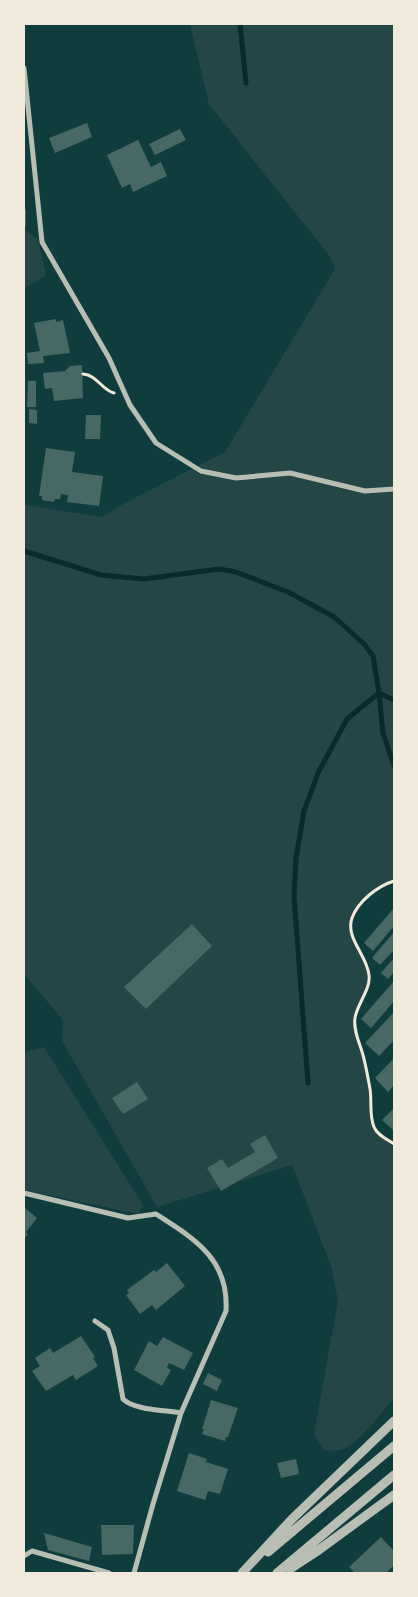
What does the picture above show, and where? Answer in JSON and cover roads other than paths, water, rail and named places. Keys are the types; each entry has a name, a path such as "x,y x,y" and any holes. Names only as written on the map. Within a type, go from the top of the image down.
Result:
{"street":[{"path":"24,68 42,242 109,358 130,405 156,443 201,471 236,478 290,473 365,491 394,490"},
{"path":"24,1193 128,1218 156,1214 187,1234 205,1249 217,1266 227,1299 226,1311 180,1413 134,1573"},
{"path":"95,1321 108,1330 114,1348 122,1399 128,1404 136,1406 180,1413"},
{"path":"243,1573 292,1519 394,1420"},
{"path":"243,1573 394,1446"},
{"path":"277,1573 394,1475"},
{"path":"283,1573 316,1552 394,1495"},
{"path":"24,1556 32,1551 109,1573"}],"waterway":[{"path":"240,24 246,83"},
{"path":"24,551 101,575 144,579 219,569 236,572 288,592 334,617 364,644 373,656 383,733 394,766"},
{"path":"308,1083 294,896 296,858 304,811 318,773 347,719 379,693 394,700"}]}
